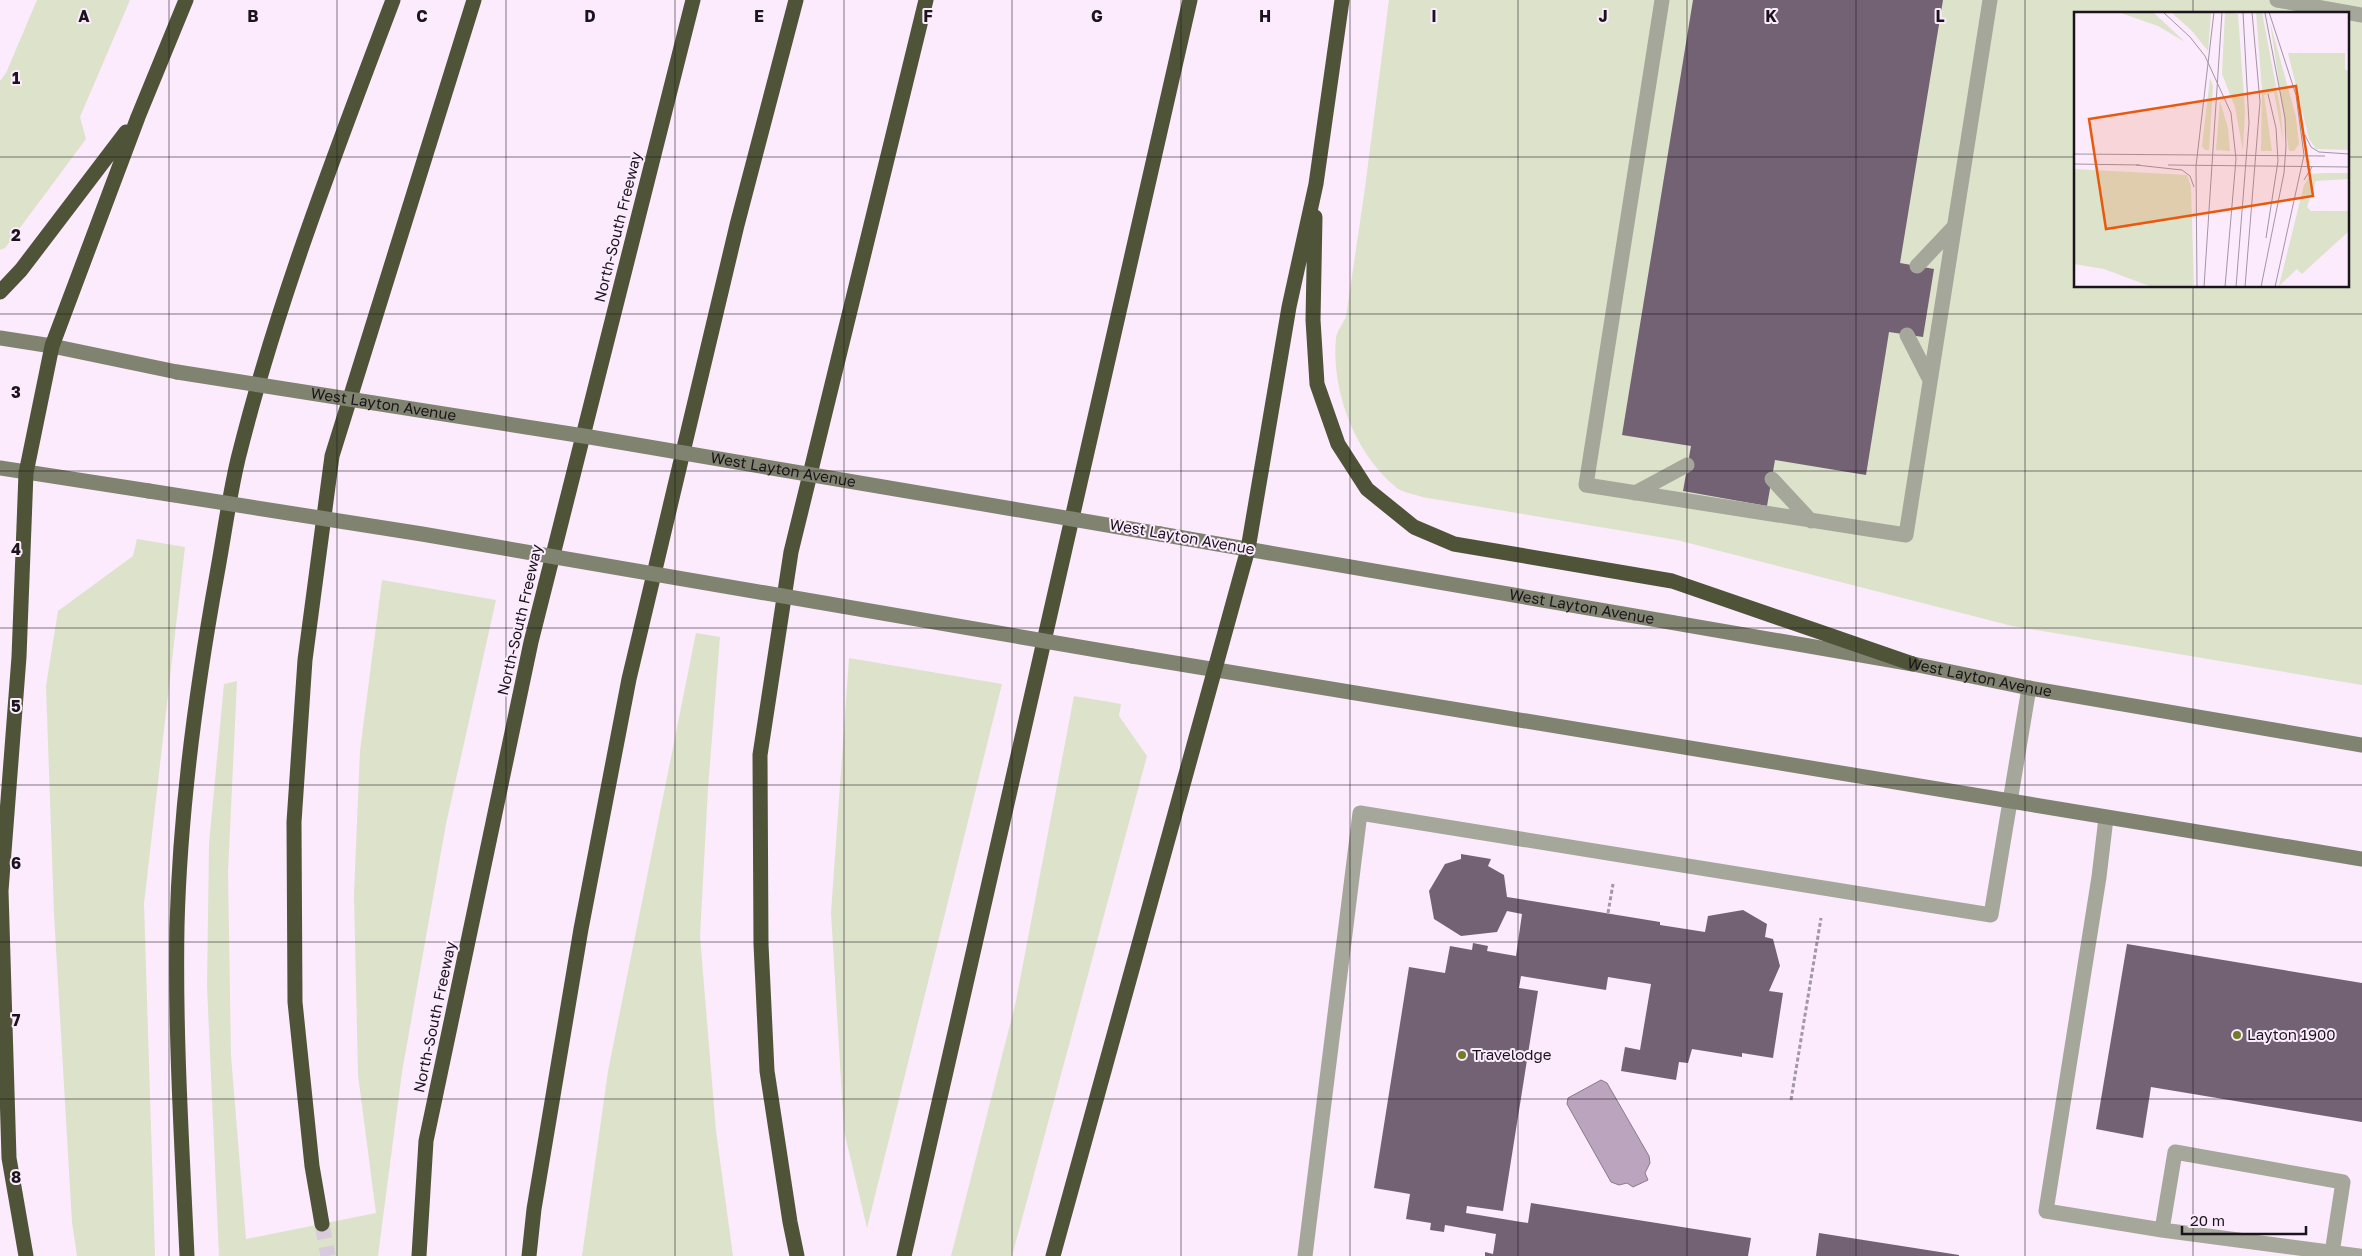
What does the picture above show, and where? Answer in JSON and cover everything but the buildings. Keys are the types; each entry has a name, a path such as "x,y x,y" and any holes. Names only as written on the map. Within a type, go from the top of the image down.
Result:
{"highway":[{"path":"26,1256 9,1158 1,887 19,657 26,473 52,346 138,117 186,0"},
{"path":"187,1256 179,1085 177,925 189,747 211,608 238,461 280,309 325,180 393,0"},
{"path":"322,1224 312,1166 295,1002 294,822 305,660 332,456 474,0"},
{"name":"North-South Freeway","path":"419,1256 426,1141 531,642 693,0"},
{"path":"529,1256 534,1209 581,928 629,679 736,225 796,0"},
{"path":"798,1256 790,1222 767,1071 761,944 760,754 792,552 926,0"},
{"path":"904,1256 1190,0"},
{"path":"1053,1256 1248,548 1289,307 1316,184 1342,0"},
{"path":"0,292 21,270 138,117"},
{"path":"1316,184 1314,320 1317,384 1338,444 1367,489 1414,527 1454,544 1672,582 1913,664"}],"main road":[{"name":"West Layton Avenue","path":"0,338 52,346 177,372 590,437 1248,548 1913,664 2029,688 2362,745"},
{"path":"0,468 422,534 1132,656 2362,859"}],"lane":[{"path":"1662,0 1586,485 1906,536 1990,0"},
{"path":"2277,0 2345,12"},
{"path":"1917,266 1954,227"},
{"path":"1907,335 1930,380"},
{"path":"1635,492 1687,465"},
{"path":"1772,479 1811,520"},
{"path":"1305,1256 1360,813 1991,915 2029,688"},
{"path":"2106,818 2098,887 2046,1211 2162,1230 2359,1256"},
{"path":"2162,1230 2175,1152 2343,1182 2332,1253"}],"path":[{"path":"1608,913 1613,884 1622,886"},
{"path":"1791,1100 1821,918 1812,916"}],"green space":[{"path":"37,0 130,0 80,117 86,139 5,248 0,250 0,81 6,73"},
{"path":"1389,0 2362,0 2362,685 2012,626 1677,540 1422,497 1400,490 1382,474 1369,458 1358,440 1342,400 1335,358 1336,338 1346,317"},
{"path":"137,539 185,547 144,904 155,1256 77,1256 72,1222 54,914 46,686 58,611 133,556"},
{"path":"382,580 496,600 446,824 402,1072 378,1256 219,1256 207,986 209,844 224,684 237,681 228,872 231,1056 246,1239 376,1213 358,1075 354,895 360,751"},
{"path":"696,633 720,637 708,788 700,936 716,1131 733,1256 582,1256 608,1071"},
{"path":"849,658 1002,684 867,1228 844,1131 831,913"},
{"path":"1074,696 1121,704 1119,716 1147,756 1012,1256 951,1256 1016,1001"}],"shaded area":[{"path":"1601,1080 1607,1083 1649,1156 1650,1163 1645,1173 1648,1180 1633,1187 1627,1183 1619,1185 1611,1182 1567,1104 1568,1098"}],"tunnel":[{"path":"322,1224 328,1256"}],"place":[{"name":"Layton 1900","path":"2237,1035"},
{"name":"Travelodge","path":"1462,1055"}]}
